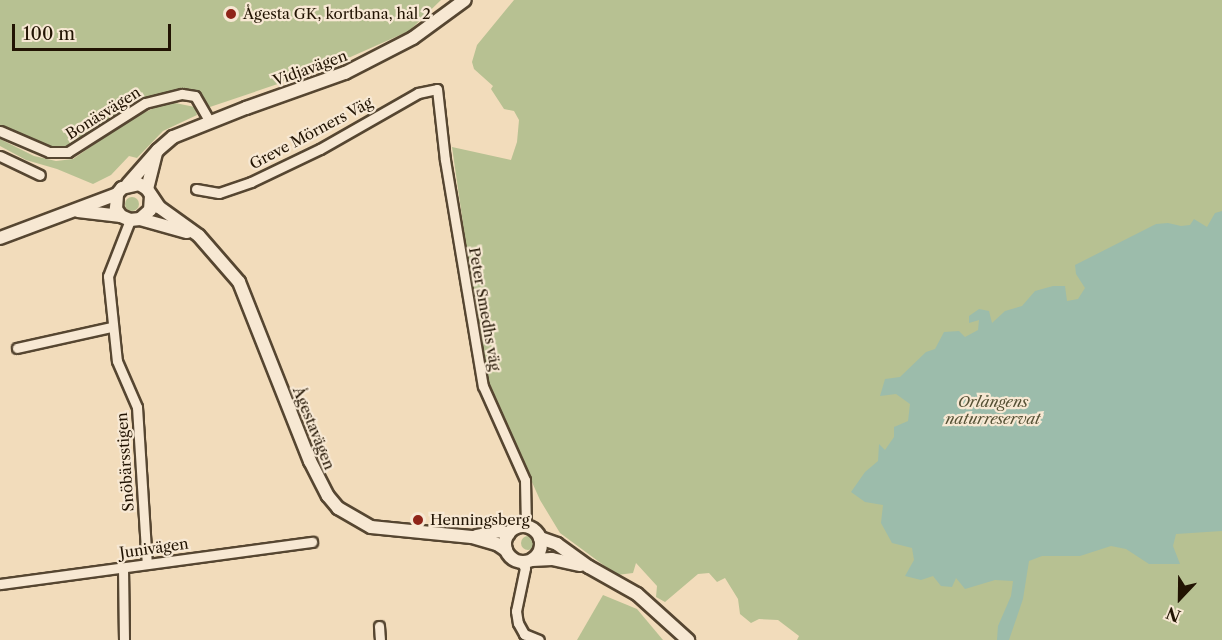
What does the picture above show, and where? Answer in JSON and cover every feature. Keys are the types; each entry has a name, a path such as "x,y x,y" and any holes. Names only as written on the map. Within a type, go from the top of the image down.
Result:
{"main road":[{"name":"Vidjavägen","path":"128,184 158,150 173,137 364,64 413,38 465,0"},
{"path":"130,219 150,210 149,193 158,150"},
{"path":"0,238 117,194 128,184 139,184 149,193"},
{"name":"Ågestavägen","path":"149,193 159,207 199,236 239,282 310,461 328,496 338,508 371,527 472,537 498,544 506,550"},
{"path":"117,194 116,209 130,219"},
{"path":"74,211 130,219 199,236"},
{"path":"590,567 552,559 527,561 513,559 506,550 508,534 515,528 526,526 532,529 540,538 556,544 637,594 688,640"},
{"name":"Ågestavägen","path":"472,537 499,531 508,534"},
{"path":"527,561 541,548 540,538"}],"street":[{"name":"Greve Mörners Väg","path":"196,189 219,193 250,182 310,154 418,93 437,89"},
{"name":"Peter Smedhs väg","path":"437,89 445,160 483,386 525,480 526,526"},
{"name":"Bonäsvägen","path":"0,131 49,152 68,152 145,103 182,94 195,96 210,122"},
{"path":"0,156 40,175"},
{"name":"Snöbärsstigen","path":"130,219 108,276 111,327 117,361 137,407 147,564"},
{"path":"17,348 111,327"},
{"name":"Junivägen","path":"0,584 312,542"},
{"path":"527,561 516,611 518,623 524,633 539,640"},
{"path":"123,568 124,640"},
{"path":"379,626 380,640"}],"green space":[{"path":"0,0 441,0 409,31 328,67 204,109 194,96 163,96 68,152 49,152 0,131"},
{"name":"Orlångens naturreservat","path":"514,0 1222,0 1222,640 797,640 799,636 778,620 759,619 751,623 740,614 738,599 725,578 717,582 709,573 698,574 665,602 656,597 657,586 636,563 633,573 617,575 560,533 540,500 485,377 452,147 511,160 517,142 519,120 514,111 504,109 491,89 493,86 474,69 472,62 477,45"},
{"path":"175,103 195,107 197,115 163,131 137,158 129,156 111,175 93,184 57,169 26,160 0,146 0,139 34,156 56,161 73,159 131,119 154,108"},
{"path":"129,197 135,197 139,204 135,211 129,211 125,207 125,201"},
{"path":"525,536 531,536 535,543 531,550 525,550 521,546 521,540"},
{"path":"603,595 637,609 663,640 577,640"}],"shaded area":[{"path":"1222,211 1222,531 1176,534 1173,546 1180,564 1149,564 1126,549 1111,546 1080,556 1042,556 1029,561 1023,599 1009,640 997,640 998,626 1011,596 1013,581 995,580 965,589 956,578 952,587 941,586 933,576 921,580 905,576 914,560 912,548 892,543 881,523 883,505 865,502 851,492 865,472 878,461 879,444 885,450 894,437 894,427 908,421 910,404 896,394 880,396 885,379 900,377 926,352 935,349 944,332 959,331 965,337 978,330 979,320 969,323 969,316 979,309 989,311 992,323 1005,311 1022,306 1035,291 1053,286 1065,286 1067,301 1078,299 1085,288 1076,274 1075,265 1156,224 1190,225 1194,219 1207,227 1215,213"}],"place":[{"name":"Ågesta GK, kortbana, hål 2","path":"231,14"},
{"name":"Henningsberg","path":"418,520"}]}
